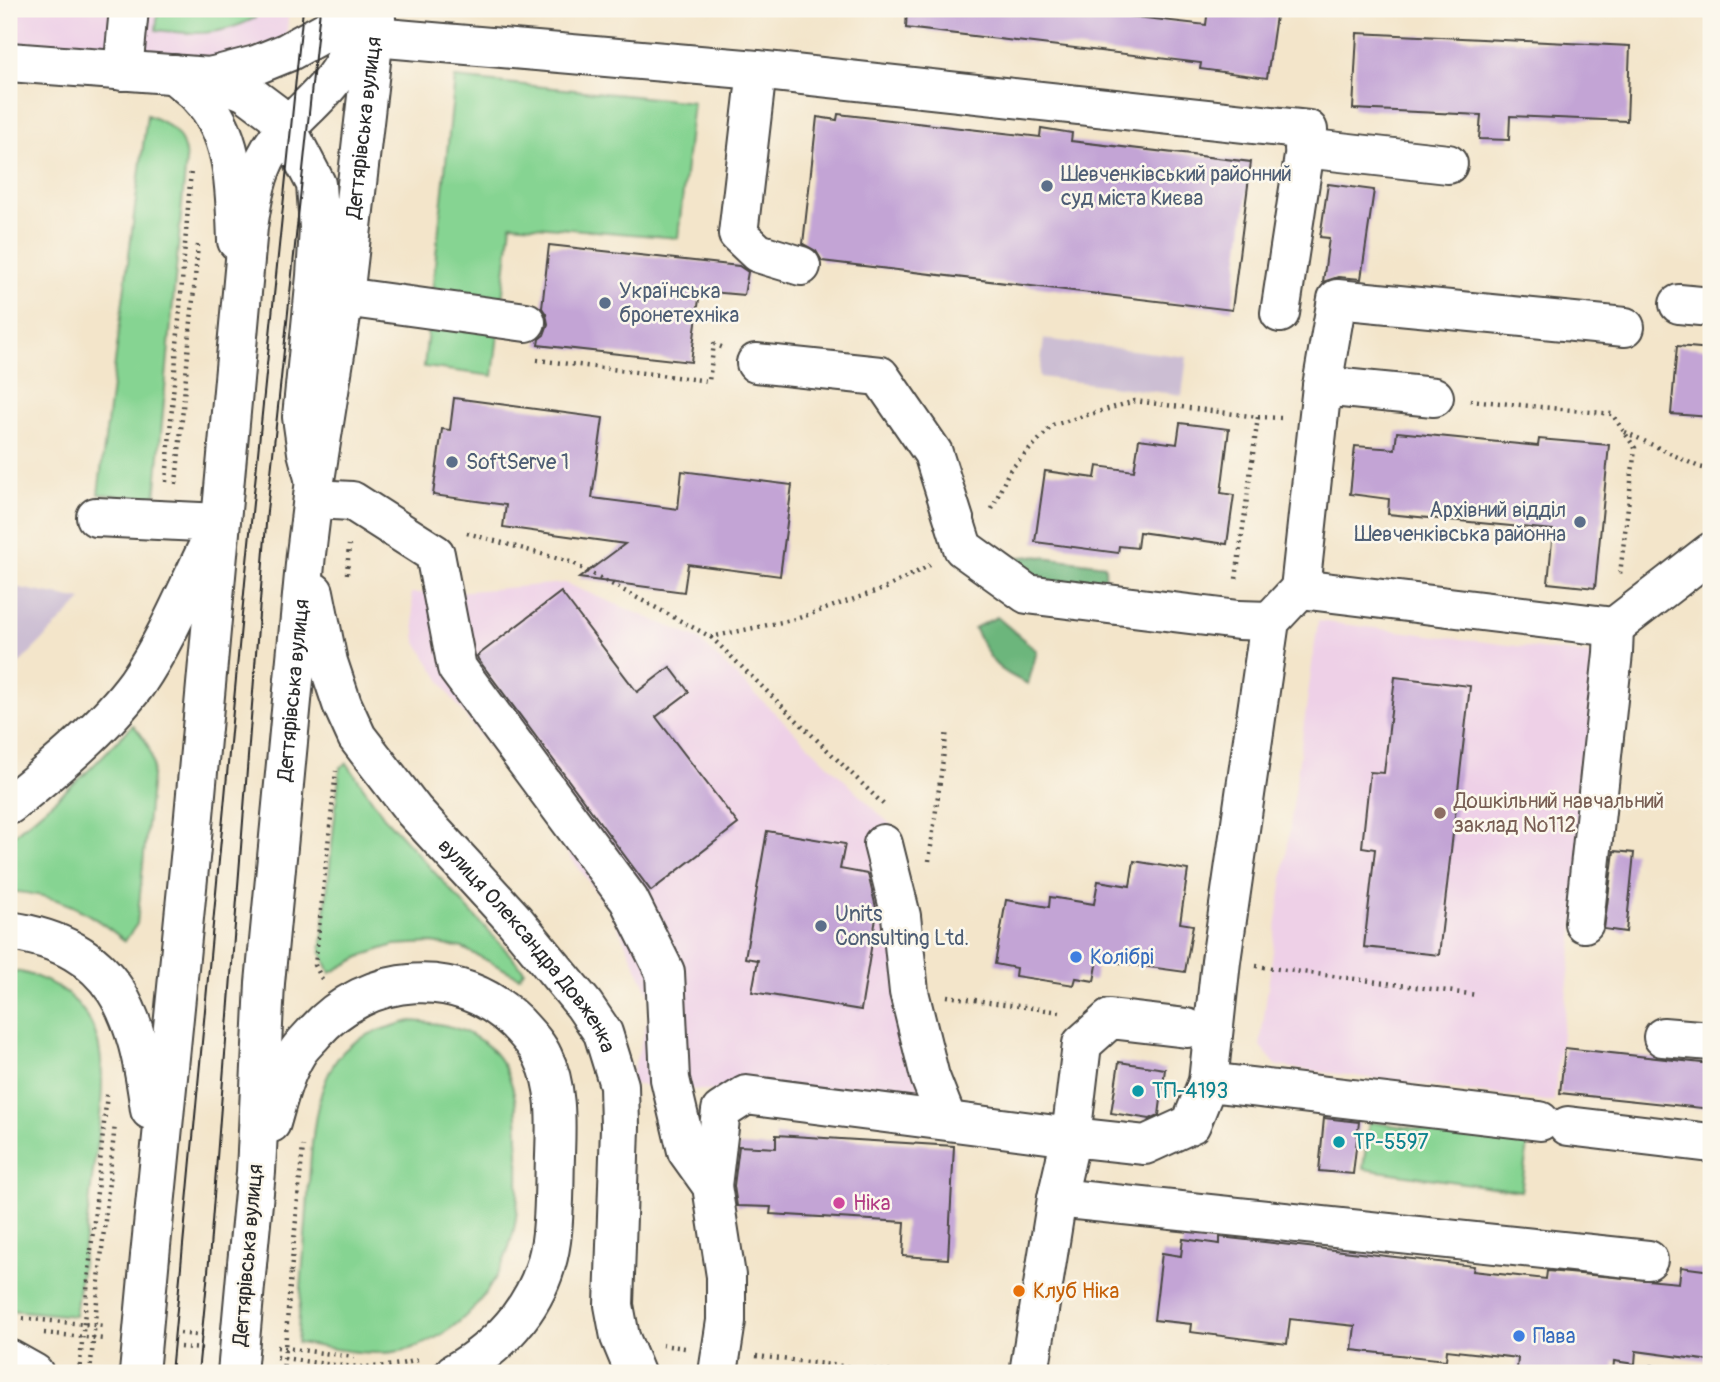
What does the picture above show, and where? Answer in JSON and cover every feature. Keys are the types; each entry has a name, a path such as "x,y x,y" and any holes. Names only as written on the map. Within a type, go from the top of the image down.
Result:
{"main road":[{"path":"123,71 129,9"},
{"path":"192,76 256,65 288,52 326,31 367,16 757,70 1308,131 1280,313"},
{"path":"139,1373 240,311 254,189 268,152 285,128 334,78 367,16"},
{"name":"Дегтярівська вулиця","path":"239,1360 256,1172 265,983 306,554 344,297 367,16"},
{"path":"9,62 192,76 246,92 274,113 304,158 316,184 319,228 302,417 314,490 352,501 435,554 457,668 629,900 665,972 670,1079 687,1151 712,1186"},
{"path":"757,70 738,234 758,253 801,265"},
{"path":"192,76 200,96 216,119 227,143 235,192 240,311"},
{"path":"1304,148 1448,164"},
{"path":"344,297 526,321"},
{"path":"720,1362 726,1321 726,1276 712,1186 721,1111 746,1095 1145,1145 1191,1124 1208,1082 1221,961 1270,621 1300,589 1322,386 1337,299 1625,327"},
{"path":"757,363 880,376 933,453 963,548 1027,594 1238,620 1270,621"},
{"path":"1322,386 1434,397"},
{"path":"96,517 220,523"},
{"path":"9,805 61,763 124,699 136,683 151,660 220,523"},
{"path":"1300,589 1614,626 1711,552"},
{"name":"вулиця Олександра Довженка","path":"306,554 328,662 342,704 359,740 414,811 515,921 584,1005 603,1033 619,1085 614,1305 620,1337 646,1359"},
{"path":"1584,923 1614,653 1614,626"},
{"path":"883,844 901,916 909,992 930,1077 947,1120"},
{"path":"9,931 60,944 84,958 106,978 119,995 133,1023 143,1063 158,1171"},
{"path":"256,1172 280,1092 297,1052 322,1024 368,992 397,984 432,984 462,989 484,998 504,1011 524,1031 544,1057 552,1086 556,1120 551,1243 537,1290 522,1315 502,1338 473,1362 438,1366"},
{"path":"1029,1373 1057,1198 1071,1137 1082,1044 1110,1019 1187,1028"},
{"path":"1662,1037 1711,1041"},
{"path":"1208,1082 1711,1143"},
{"path":"1057,1198 1648,1260"},
{"path":"9,1359 34,1373"},
{"path":"9,1371 28,1373"}],"path":[{"path":"163,521 192,166"},
{"path":"163,521 175,494 199,234"},
{"path":"534,360 709,381 715,344 757,363"},
{"path":"1434,397 1612,414 1635,448 1614,626"},
{"path":"455,530 570,562 710,637 796,619 886,588 963,548 987,521 1009,471 1053,425 1135,401 1258,417 1236,579 1223,578"},
{"path":"1624,432 1711,470"},
{"path":"928,868 947,730"},
{"path":"339,1010 314,965 338,756 359,740"},
{"path":"1221,961 1477,995"},
{"path":"936,994 1110,1019"},
{"path":"79,1373 107,1088"},
{"path":"90,1373 116,1116"},
{"path":"283,1373 304,1139"},
{"path":"284,1272 286,1245"},
{"path":"35,1332 117,1340"},
{"path":"172,1346 239,1360 355,1368 438,1366"},
{"path":"646,1359 901,1373"},
{"path":"1651,1373 1652,1364"}],"shaded area":[{"path":"9,9 289,9 286,41 212,60 9,43"},
{"path":"1044,339 1187,357 1182,395 1039,377"},
{"path":"565,583 697,638 891,825 915,918 918,946 946,1074 969,1112 629,1084 653,1002 610,910 449,694 416,641 411,593"},
{"path":"9,586 82,600 9,674"},
{"name":"Дошкільний навчальний заклад №112","path":"1318,621 1606,657 1554,1102 1277,1066 1260,1046"}],"green space":[{"path":"158,9 256,9 255,18 230,28 207,33 183,33 156,30"},
{"path":"455,78 693,102 678,238 511,224 493,376 424,367"},
{"path":"147,115 175,131 182,143 186,160 155,499 98,494"},
{"path":"1035,556 1105,565 1106,598 1034,588 992,559"},
{"path":"997,617 1037,651 1028,684 994,663 974,628"},
{"path":"133,725 147,744 153,766 137,924 125,941 97,920 71,906 43,896 9,891 9,839 84,775"},
{"path":"347,763 384,817 524,970 519,977 463,948 432,943 394,945 364,955 330,973 321,952 340,767"},
{"path":"9,970 34,976 67,993 84,1012 98,1041 101,1104 75,1316 9,1310"},
{"path":"411,1021 443,1025 472,1035 499,1058 511,1082 517,1120 518,1193 515,1226 506,1255 489,1288 465,1317 435,1338 418,1346 389,1353 374,1353 297,1343 311,1152 321,1093 337,1059 352,1044 371,1034"},
{"path":"1369,1122 1528,1144 1521,1191 1363,1169"}],"building":[{"path":"907,9 1066,9 1206,25 1208,9 1277,9 1267,78 1200,69 1201,63 906,28"},
{"path":"1357,33 1630,46 1627,121 1510,116 1509,140 1479,139 1481,115 1353,109"},
{"path":"838,114 1040,137 1041,128 1072,133 1071,141 1251,162 1232,310 822,261 816,251 803,244 817,117 837,120"},
{"path":"1328,184 1374,190 1361,279 1338,277 1323,282 1329,238 1320,237"},
{"path":"549,245 739,266 748,272 744,295 700,291 691,362 538,345 548,324 542,308"},
{"path":"1677,346 1711,349 1711,417 1671,414"},
{"path":"454,398 603,418 592,498 678,509 682,471 792,485 780,576 688,564 684,592 579,578 625,544 503,527 506,505 433,495 442,429 450,430"},
{"path":"1180,423 1229,429 1221,493 1234,495 1227,544 1139,532 1137,548 1119,546 1118,553 1035,542 1045,471 1095,478 1097,466 1134,471 1139,439 1177,444"},
{"path":"1397,432 1538,446 1539,439 1609,445 1595,588 1548,583 1553,530 1388,514 1389,499 1350,494 1355,446 1395,449"},
{"path":"561,592 637,692 670,667 689,692 656,717 738,824 651,891 477,656"},
{"path":"1395,677 1470,686 1439,955 1364,947 1375,849 1362,847 1370,772 1384,773"},
{"path":"767,831 845,844 840,869 868,874 877,912 861,1010 752,992 758,960 745,958"},
{"path":"1614,851 1634,853 1626,932 1604,929"},
{"path":"1134,861 1188,870 1180,923 1193,925 1185,972 1098,960 1094,981 1076,978 1074,985 1015,976 1016,968 995,964 1006,900 1049,907 1050,897 1094,904 1098,881 1130,886"},
{"path":"1565,1048 1711,1064 1711,1109 1560,1093"},
{"name":"ТП-4193","path":"1119,1062 1165,1069 1159,1115 1150,1119 1111,1113"},
{"name":"ТР-5597","path":"1324,1118 1359,1122 1353,1174 1319,1171"},
{"path":"776,1135 954,1146 948,1259 903,1256 905,1222 770,1214 771,1207 737,1206 734,1186 739,1146 776,1148"},
{"path":"1220,1237 1474,1266 1473,1271 1546,1279 1547,1271 1679,1283 1681,1267 1711,1271 1711,1361 1636,1351 1635,1364 1614,1361 1613,1373 1559,1373 1517,1369 1518,1358 1447,1350 1446,1360 1352,1350 1355,1326 1290,1319 1287,1344 1190,1332 1191,1324 1154,1320 1162,1253 1181,1256 1183,1239 1220,1244"}],"tram line":[{"path":"171,1373 246,572 303,9"},
{"path":"198,1373 267,511 320,9"}],"place":[{"name":"Шевченківський районний суд міста Києва","path":"1047,186"},
{"name":"Українська бронетехніка","path":"605,303"},
{"name":"SoftServe 1","path":"452,462"},
{"name":"Архівний відділ Шевченківська районна","path":"1580,522"},
{"name":"Дошкільний навчальний заклад №112","path":"1440,813"},
{"name":"Units Consulting Ltd.","path":"821,926"},
{"name":"Колібрі","path":"1076,957"},
{"name":"ТП-4193","path":"1138,1091"},
{"name":"ТР-5597","path":"1339,1142"},
{"name":"Ніка","path":"839,1203"},
{"name":"Клуб Ніка","path":"1019,1291"},
{"name":"Пава","path":"1519,1336"}]}
